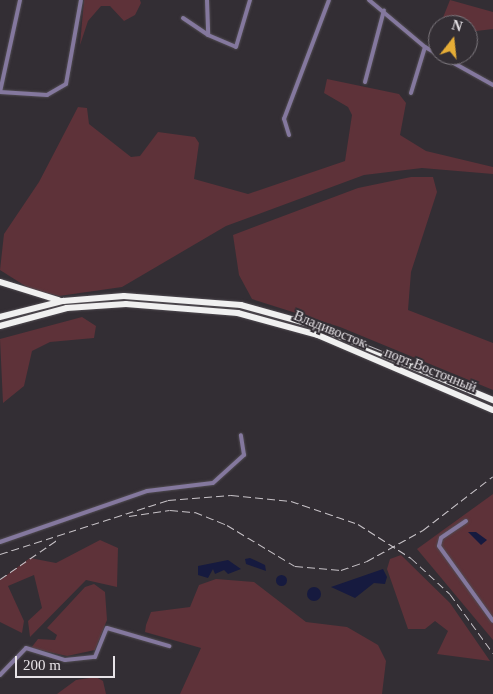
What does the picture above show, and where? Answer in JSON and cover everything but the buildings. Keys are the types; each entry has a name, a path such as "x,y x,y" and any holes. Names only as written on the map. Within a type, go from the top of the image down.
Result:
{"highway":[{"path":"0,282 63,301"},
{"name":"Владивосток — порт Восточный","path":"0,317 63,301 149,296 241,305 313,325 493,400"},
{"name":"Владивосток — порт Восточный","path":"0,326 67,308 126,304 238,313 318,335 493,410"}],"street":[{"path":"20,0 0,92 47,95 66,84 81,0"},
{"path":"207,0 208,35"},
{"path":"183,18 208,35 236,47 250,0"},
{"path":"289,135 284,119 329,0"},
{"path":"368,0 384,10 425,47 493,85"},
{"path":"365,82 384,10"},
{"path":"411,93 425,47"},
{"path":"0,542 147,491 213,483 244,454 241,435"},
{"path":"466,521 441,538 439,546 493,621"},
{"path":"0,675 26,648 65,660 95,657 107,628 169,646"}],"shaded area":[{"path":"84,0 140,0 141,3 135,15 124,21 110,6 101,6 88,21 80,45"},
{"path":"450,0 493,12 493,29 478,31 478,15 444,15"},
{"path":"327,79 399,94 406,103 400,135 426,151 493,167 493,174 422,168 364,175 226,226 122,287 59,296 30,289 0,270 4,234 39,182 78,107 87,108 89,124 131,157 140,156 158,132 195,137 199,143 194,179 248,194 345,161 352,115 348,107 324,93"},
{"path":"411,177 433,177 437,192 411,272 408,310 493,343 493,390 340,327 252,299 239,275 233,235 358,188"},
{"path":"82,317 96,326 94,338 50,342 32,351 24,386 3,403 0,339"},
{"path":"493,494 493,640 417,549"},
{"path":"468,532 476,532 487,540 481,545"},
{"path":"100,540 118,548 117,587 86,580 30,637 28,621 42,608 34,575 8,586 24,621 22,633 0,622 0,580 30,558 56,563"},
{"path":"401,555 450,603 490,661 437,654 448,631 435,621 425,629 408,629 387,569 390,559"},
{"path":"250,558 265,565 266,571 246,564 245,559"},
{"path":"228,560 241,569 228,574 224,570 215,574 213,569 208,578 198,575 198,566"},
{"path":"383,569 387,577 385,584 374,583 355,598 331,587"},
{"path":"281,574 287,580 281,586 275,580"},
{"path":"216,579 254,582 306,622 347,627 378,645 386,661 382,694 180,694 201,648 145,632 146,625 151,612 190,607 199,585"},
{"path":"94,584 105,592 107,620 95,650 67,656 31,648 38,639 55,640 57,635 47,628 85,587"},
{"path":"314,587 319,589 321,594 319,599 314,601 309,599 307,594 309,589"},
{"path":"96,677 103,681 106,694 57,694 76,680"}],"railway":[{"path":"129,516 170,510 195,512 227,525 295,566 341,570 367,561 423,530 493,476"},
{"path":"0,554 168,500 231,495 291,501 358,524 411,558 450,594 493,653"},
{"path":"0,579 57,540"}]}
